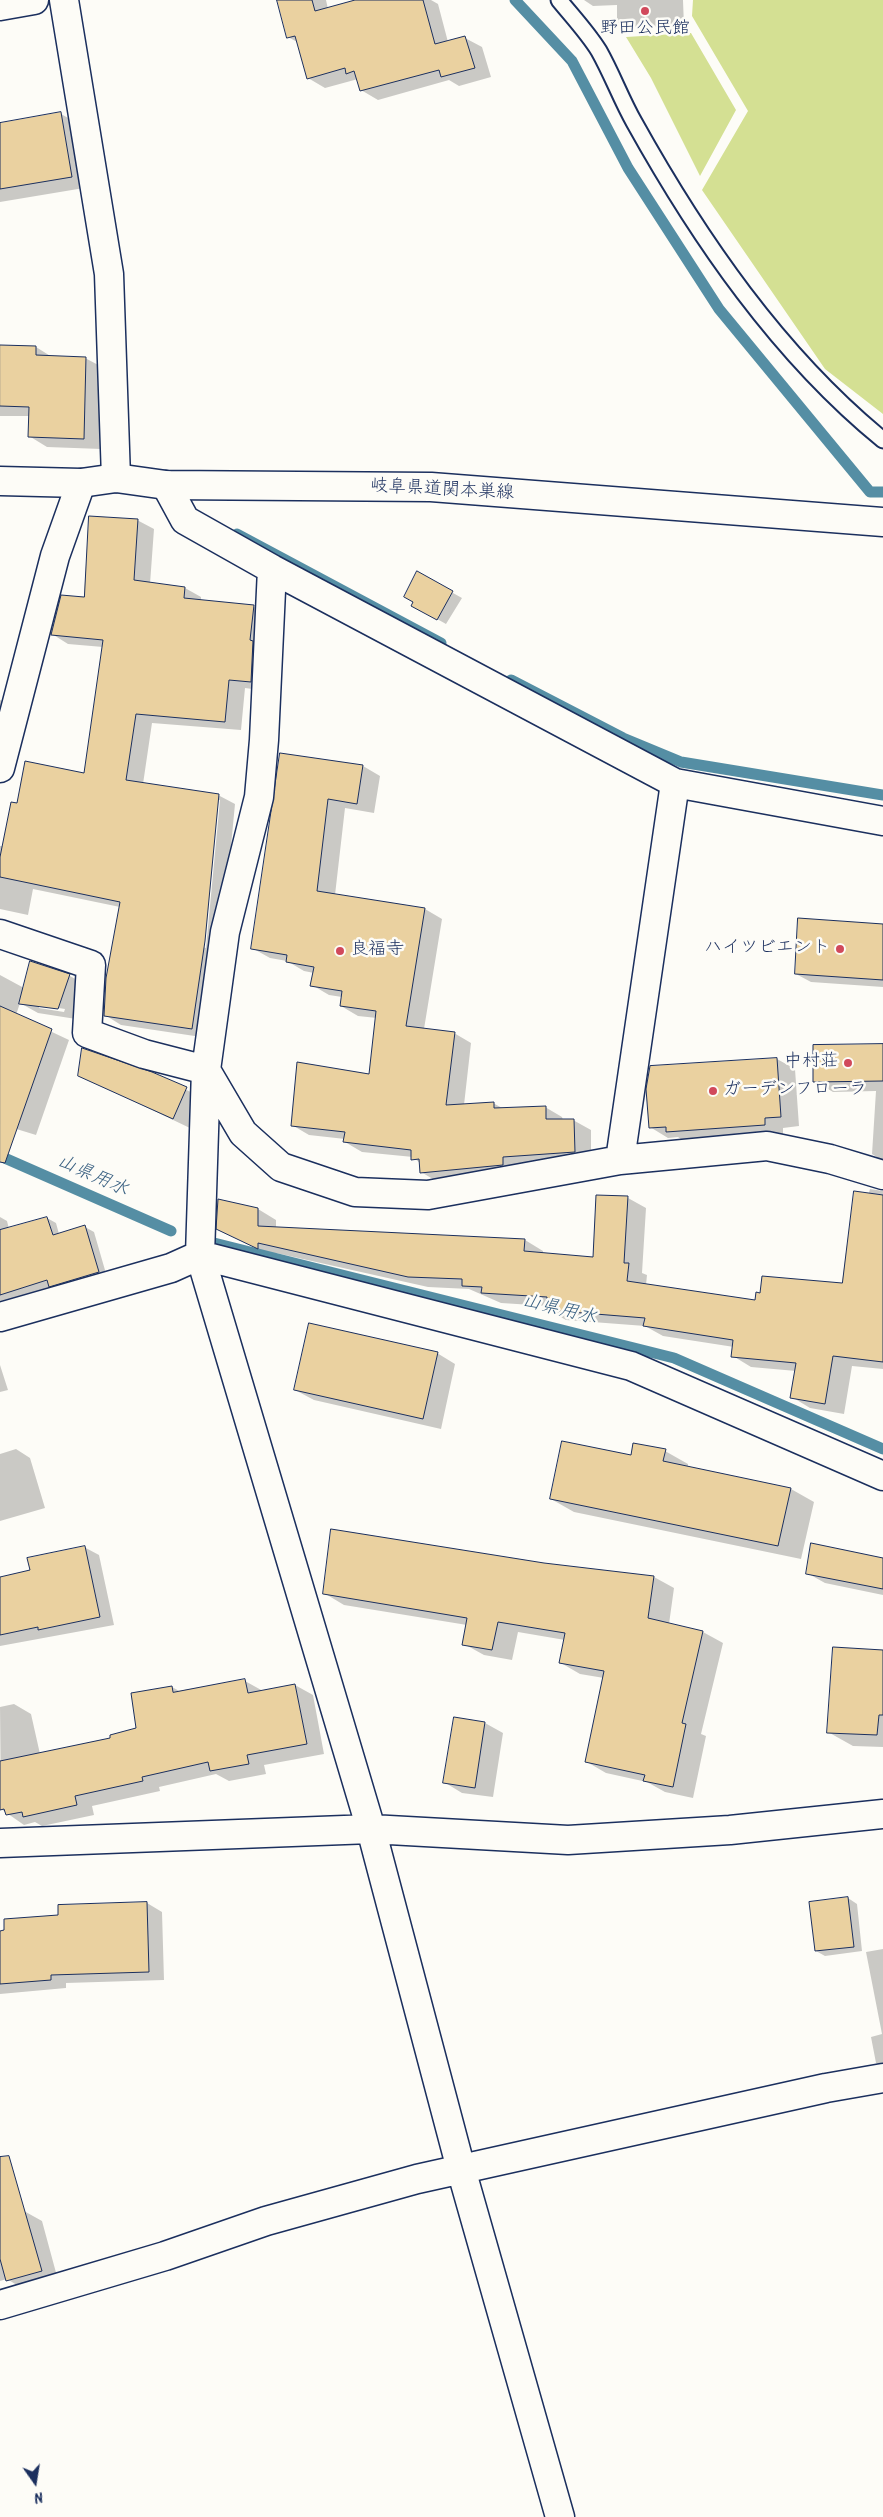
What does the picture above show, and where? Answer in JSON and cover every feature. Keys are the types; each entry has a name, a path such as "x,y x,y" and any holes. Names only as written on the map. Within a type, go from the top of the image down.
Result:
{"street":[{"path":"0,6 34,0"},
{"path":"64,0 109,274 116,478"},
{"name":"岐阜県道関本巣線","path":"0,481 81,483 116,478 166,485 431,488 883,522"},
{"path":"0,768 55,556 81,483"},
{"path":"166,485 186,520 272,570 675,783 883,821"},
{"path":"272,570 264,740 259,797 225,932 206,1070 200,1255 371,1829 461,2169 560,2517"},
{"path":"620,1160 675,783"},
{"path":"0,934 91,965 88,1033 144,1054 206,1070 243,1133 281,1167 355,1192 428,1195 620,1160 767,1146 830,1159 883,1175"},
{"path":"0,1317 171,1268 200,1255 631,1366 883,1476"},
{"path":"0,1843 371,1829 568,1840 730,1830 883,1814"},
{"path":"0,2305 165,2256 266,2221 417,2179 816,2090 883,2078"}],"lane":[{"path":"559,0 598,50 633,122 721,261 787,348 850,413 883,440"}],"green space":[{"path":"693,0 883,0 883,414 825,369 702,190 748,111 692,16"},
{"path":"691,33 736,110 700,176 651,78 626,37"}],"building":[{"path":"277,0 312,0 315,11 355,0 423,0 435,44 465,36 475,68 441,77 439,70 360,91 354,71 346,74 345,68 307,79 295,36 287,38"},
{"path":"61,112 72,177 0,189 0,123"},
{"path":"0,345 36,346 36,355 86,357 84,439 28,437 29,407 0,406"},
{"path":"89,516 138,519 134,580 185,587 184,598 254,605 250,640 253,641 251,682 229,680 225,722 136,714 126,780 219,794 205,941 192,1029 104,1016 106,978 120,902 0,877 0,857 11,802 17,803 25,761 84,773 103,640 51,635 61,595 84,597"},
{"path":"417,571 453,591 437,620 411,606 413,602 404,597"},
{"path":"280,753 363,765 357,804 328,799 317,891 425,908 406,1026 455,1032 446,1105 494,1102 494,1108 546,1106 546,1119 574,1119 575,1152 503,1157 503,1165 420,1173 419,1159 411,1160 411,1150 343,1142 345,1132 291,1126 297,1062 369,1074 376,1011 340,1006 342,991 310,986 314,967 286,962 287,955 251,949"},
{"name":"ハイツビエント","path":"798,918 883,924 883,980 795,974"},
{"path":"30,961 70,974 58,1009 19,1004"},
{"path":"0,1006 52,1029 5,1163 0,1162"},
{"name":"中村荘","path":"883,1044 883,1081 813,1082 813,1045"},
{"path":"82,1048 152,1072 187,1087 173,1119 78,1076"},
{"name":"ガーデンフローラ","path":"777,1058 781,1117 765,1118 765,1125 666,1132 666,1127 649,1128 646,1089 650,1066"},
{"path":"854,1191 883,1195 883,1362 833,1356 825,1404 790,1398 796,1363 731,1357 733,1340 643,1326 645,1318 546,1310 547,1297 481,1293 482,1287 462,1286 462,1279 408,1277 258,1243 258,1249 216,1229 218,1199 258,1208 258,1226 525,1239 524,1251 593,1257 596,1195 628,1196 624,1263 629,1263 627,1281 755,1300 756,1292 760,1293 762,1276 842,1283"},
{"path":"47,1217 53,1235 85,1225 99,1272 49,1287 47,1280 0,1295 0,1230"},
{"path":"309,1323 438,1352 423,1419 294,1390"},
{"path":"562,1441 631,1455 633,1443 666,1449 663,1461 791,1488 778,1546 550,1499"},
{"path":"331,1529 544,1563 654,1576 648,1618 703,1631 682,1723 686,1724 673,1787 643,1781 645,1775 585,1762 604,1671 559,1663 565,1633 498,1622 492,1650 462,1645 467,1618 323,1594"},
{"path":"811,1543 883,1558 883,1589 806,1574"},
{"path":"85,1546 100,1617 38,1630 38,1627 0,1635 0,1577 30,1570 27,1558"},
{"path":"833,1647 883,1650 883,1715 879,1715 877,1735 827,1733"},
{"path":"245,1679 248,1693 295,1684 307,1744 247,1755 249,1764 210,1771 208,1762 142,1777 143,1781 75,1796 77,1805 23,1817 22,1812 6,1815 4,1809 0,1810 0,1761 110,1738 110,1735 136,1728 131,1693 172,1686 173,1692"},
{"path":"454,1717 485,1722 475,1788 443,1783"},
{"path":"848,1897 854,1947 815,1951 809,1902"},
{"path":"147,1902 149,1972 51,1975 51,1980 0,1984 0,1931 4,1930 4,1919 58,1915 58,1905"},
{"path":"9,2156 42,2271 6,2281 0,2259 0,2157"}],"waterway":[{"path":"515,0 572,61 628,168 719,309 870,492 883,492"},
{"path":"237,534 441,643"},
{"path":"511,680 623,738 681,762 883,795"},
{"name":"山県用水","path":"0,1156 171,1231"},
{"name":"山県用水","path":"214,1243 674,1358 883,1449"}],"place":[{"name":"野田公民館","path":"645,11"},
{"name":"ハイツビエント","path":"840,949"},
{"name":"良福寺","path":"340,951"},
{"name":"中村荘","path":"848,1063"},
{"name":"ガーデンフローラ","path":"713,1091"}]}
